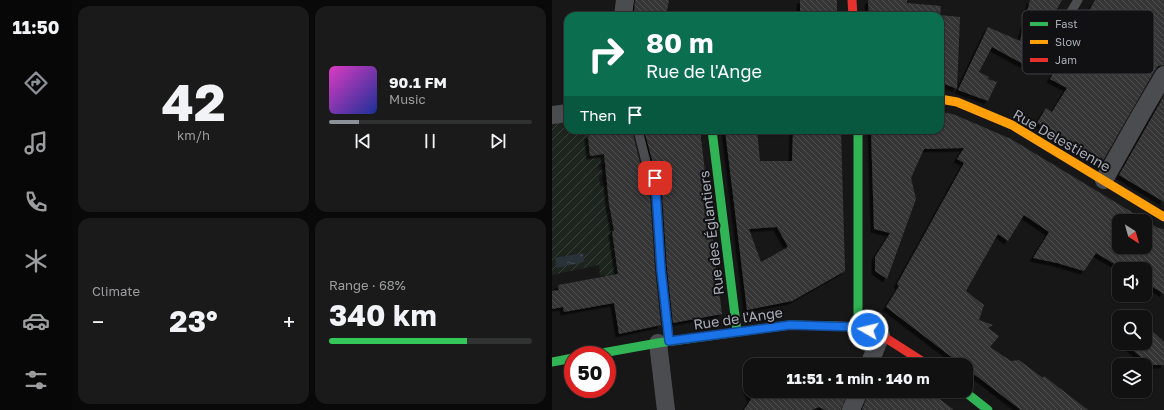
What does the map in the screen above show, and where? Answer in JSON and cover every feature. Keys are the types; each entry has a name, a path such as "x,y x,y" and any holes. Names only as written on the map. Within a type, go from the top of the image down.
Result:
{"main road":[{"path":"852,0 853,12"},
{"name":"Rue Delestienne","path":"944,100 957,102 1012,125 1164,217"},
{"name":"Rue des Églantiers","path":"712,134 737,332"},
{"path":"858,134 858,327"},
{"name":"Rue de l'Ange","path":"616,350 663,342 790,325 858,327 881,335 917,358"},
{"path":"552,362 564,360"},
{"path":"973,398 988,410"}],"street":[{"path":"624,12 625,0"},
{"path":"1104,180 1164,75"},
{"path":"552,115 564,114"},
{"path":"872,358 881,335"},
{"path":"663,342 666,410"},
{"path":"851,410 856,398"}],"lane":[{"path":"1072,10 1078,0"},
{"path":"639,134 644,158 655,178 661,269 663,342"}],"shaded area":[{"path":"564,122 564,134 594,134 588,135 590,155 604,154 605,163 598,165 599,170 605,169 606,174 599,175 600,186 607,185 615,253 623,274 605,277 600,275 599,265 552,275 552,123"}],"water":[{"path":"583,253 584,262 557,268 555,258"}],"building":[{"path":"635,0 669,0 667,12 634,12"},
{"path":"800,0 837,0 837,12 800,12"},
{"path":"868,0 907,0 907,3 941,6 940,12 869,12"},
{"path":"1030,0 1062,0 1056,10 1028,10"},
{"path":"1095,0 1164,0 1164,65 1158,66 1154,72 1154,10 1089,10"},
{"path":"944,15 960,17 957,89 944,84"},
{"path":"988,27 1020,41 1022,33 1022,63 992,47 979,72 989,77 988,79 997,82 988,101 958,90"},
{"path":"1053,74 1153,74 1101,164 1042,128 1043,126 1037,123 1046,108 1052,112 1067,88 1050,79"},
{"path":"1164,96 1164,202 1119,175"},
{"path":"944,113 953,114 1011,139 1135,214 1112,214 1112,254 1152,254 1152,224 1158,228 1164,229 1164,294 1152,286 1152,262 1112,262 1096,253 1084,271 1033,258 1049,232 1024,215 1008,241 998,234 966,291 984,305 979,320 993,325 988,328 999,336 990,347 1011,361 1019,360 1043,378 1044,376 1088,410 1021,410 973,373 973,358 953,358 886,307 899,286 897,284 964,163 957,159 964,148 924,149 911,178 916,199 887,279 875,271 875,257 890,233 874,229 871,134 944,134"},
{"path":"633,134 641,167 649,180 655,269 661,325 619,334 614,303 564,312 563,307 552,309 552,291 559,290 558,285 618,274 604,154 590,156 588,135"},
{"path":"645,134 700,134 722,314 673,323 667,268 661,178 653,163"},
{"path":"725,134 757,134 760,161 792,161 793,134 841,134 845,271 792,301 747,310","holes":["777,227 788,247 761,262 749,229"]},
{"path":"1152,331 1164,342 1164,365 1152,365 1152,358 1140,358 1141,357 1132,350 1152,350"},
{"path":"845,398 841,410 825,410 819,407 812,410 744,410 751,399"},
{"path":"866,398 938,398 954,410 862,410"}],"traffic: fast":[{"path":"712,134 737,332"},
{"path":"858,134 858,327"},
{"path":"616,351 658,343 790,325 837,326"},
{"path":"552,362 564,360"},
{"path":"973,398 988,410"}],"traffic: slow":[{"path":"944,100 957,102 1012,125 1164,217"}],"traffic: jam":[{"path":"852,0 853,12"},
{"path":"837,326 858,327 881,335 917,358"}],"route":[{"path":"655,178 661,269 669,341 790,325 858,327 868,330"}]}
